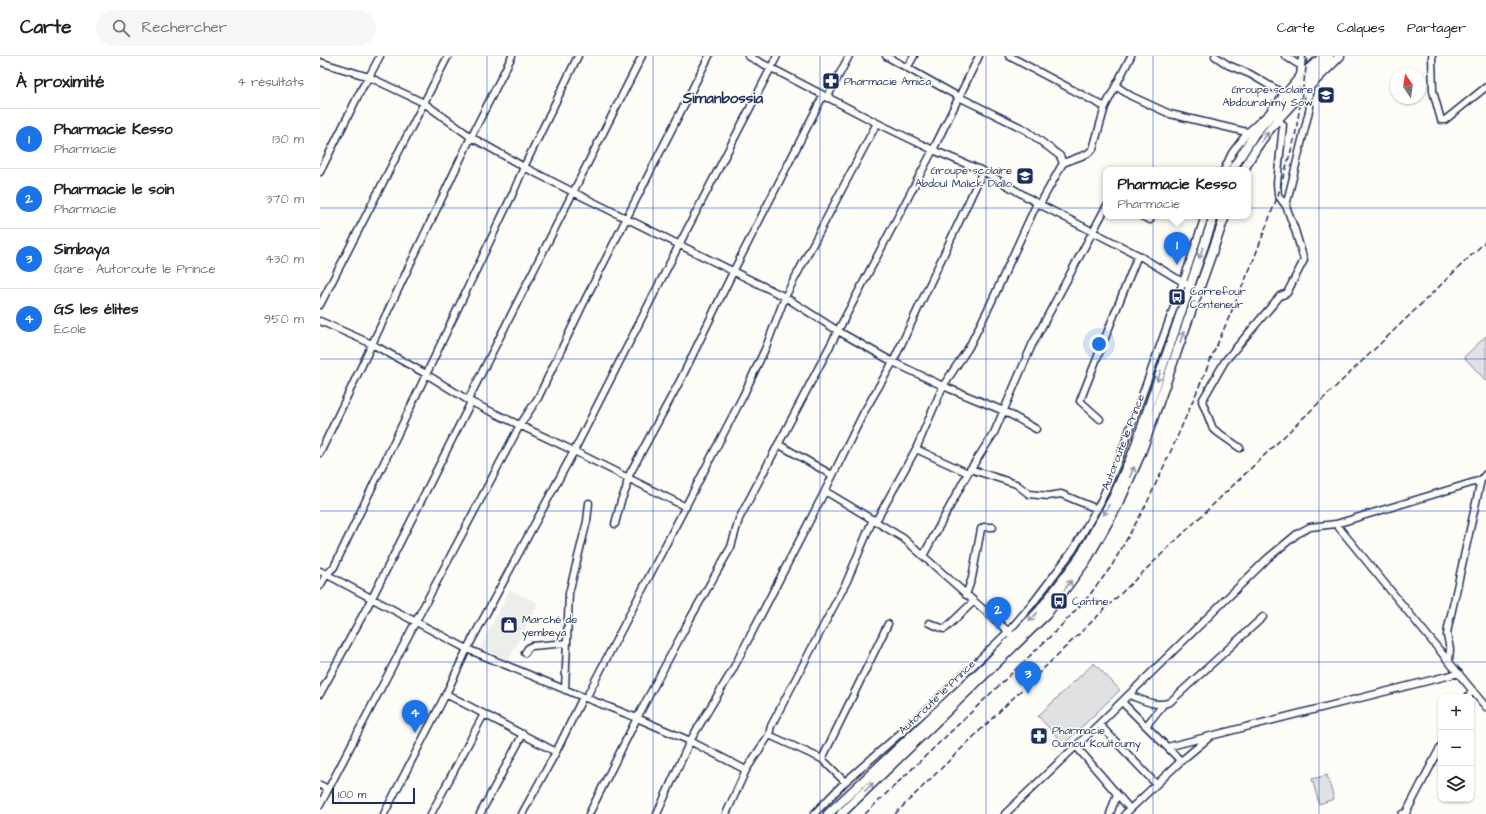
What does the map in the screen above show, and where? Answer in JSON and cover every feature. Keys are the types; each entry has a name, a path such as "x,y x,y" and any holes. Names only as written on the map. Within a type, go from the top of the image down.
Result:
{"main road":[{"path":"1234,167 1251,133 1296,91 1329,56"},
{"path":"1246,167 1263,139 1278,120 1340,56"},
{"name":"Autoroute le Prince","path":"828,814 1011,634 1040,610 1080,557 1113,498 1134,450 1186,284 1213,219"},
{"name":"Autoroute le Prince","path":"841,814 1046,615 1086,561 1120,501 1141,453 1224,219"}],"street":[{"path":"320,172 362,88 370,77 380,56"},
{"path":"320,305 448,56"},
{"path":"320,453 471,137 512,56"},
{"path":"320,586 326,575 334,567 578,56"},
{"path":"320,694 372,598 642,56"},
{"path":"320,805 520,425 538,398 586,298 709,56"},
{"path":"748,56 877,123 933,150 983,171 1039,204 1138,255 1186,284"},
{"path":"384,814 468,649 574,451 777,56"},
{"path":"615,524 620,501 626,489 628,477 681,379 733,272 825,97 849,56"},
{"path":"886,56 959,96 1026,130 1060,156 1063,163"},
{"path":"907,68 914,56"},
{"path":"589,814 637,718 690,619 731,547 739,519 933,150 979,56"},
{"path":"1009,56 1105,107"},
{"path":"726,814 746,770 769,735 771,726 847,581 874,520 916,449 943,386 969,347 985,316 1039,204 1063,163 1087,154 1093,149 1105,107 1131,56"},
{"path":"1215,56 1228,65 1250,74 1284,94"},
{"path":"1285,56 1301,66"},
{"path":"1296,91 1301,74 1302,56"},
{"path":"1225,167 1232,152 1268,114 1301,74 1322,56"},
{"path":"1432,56 1433,91 1441,120 1445,120 1486,87"},
{"path":"320,62 370,77 424,103 471,137 524,167 785,297 838,331 893,362 943,386 1004,411 1036,429"},
{"path":"1116,86 1131,96 1170,114 1251,133"},
{"path":"1286,206 1310,107 1308,101 1310,87"},
{"path":"1240,448 1213,429 1202,401 1225,361 1280,296 1287,293 1304,260 1286,206 1278,195 1277,183 1283,125 1278,120"},
{"path":"522,814 686,507 763,354 785,297 877,123"},
{"path":"657,814 690,741 732,671 864,412 893,362 983,171"},
{"path":"922,556 969,471 994,433 1032,345 1103,213"},
{"path":"825,491 902,538 1011,634 1073,550 1097,509 1119,459 1186,284 1204,219"},
{"path":"1100,419 1080,401 1138,255"},
{"path":"320,322 372,344 426,374 469,401 628,477 686,507"},
{"path":"778,444 832,475"},
{"path":"916,449 969,471 1016,484 1030,494 1048,496 1061,494 1097,509"},
{"path":"1449,660 1450,649 1447,635 1448,628 1481,480 1486,474"},
{"path":"1005,814 1100,724 1268,558 1297,534 1310,527 1336,524 1481,480"},
{"path":"565,690 569,593 587,521 589,503"},
{"path":"1336,524 1485,704"},
{"path":"966,595 972,578 981,529 984,527 993,527"},
{"path":"320,571 468,649 690,741 746,770"},
{"path":"929,623 944,629 974,601"},
{"path":"1146,726 1163,706 1170,702 1263,617"},
{"path":"822,759 888,624"},
{"path":"525,653 528,648 532,646 567,643"},
{"path":"1167,747 1459,673"},
{"path":"1470,694 1472,690"},
{"path":"446,694 556,752"},
{"path":"1129,695 1163,706"},
{"path":"1122,702 1181,761"},
{"path":"814,814 845,782 931,712"},
{"path":"431,814 484,714"},
{"path":"1100,724 1156,784"},
{"path":"480,814 522,734"},
{"path":"769,735 822,759 845,782"},
{"path":"1125,814 1181,761 1213,735"},
{"path":"1076,746 1130,809"},
{"path":"1402,814 1406,813 1438,752"},
{"path":"320,785 328,789"},
{"path":"1110,814 1117,794"}],"shaded area":[{"path":"1486,336 1486,381 1464,357"},
{"name":"Marché de yembeya","path":"510,590 538,603 508,661 480,647"},
{"path":"1094,663 1120,690 1064,744 1038,716"},
{"path":"1327,775 1334,799 1319,804 1312,779"},
{"path":"331,793 344,799 342,803 329,797"}],"railway":[{"path":"865,814 1059,628 1088,597 1111,567 1146,505 1252,264 1278,195 1295,137 1308,56"},
{"path":"895,814 1486,241"}],"place":[{"name":"Pharmacie Amica","path":"831,81"},
{"name":"Groupe scolaire Abdourahimy Sow","path":"1326,95"},
{"name":"Groupe scolaire Abdoul Malick Diallo","path":"1025,176"},
{"name":"Pharmacie Kesso","path":"1177,265"},
{"name":"Carrefour Conteneur","path":"1177,297"},
{"name":"Cantine","path":"1059,601"},
{"name":"Marché de yembeya","path":"509,625"},
{"name":"Pharmacie le soin","path":"998,630"},
{"name":"Simbaya","path":"1028,694"},
{"name":"GS les élites","path":"415,733"},
{"name":"Pharmacie Oumou Koultoumy","path":"1039,736"}],"district":[{"name":"Simanbossia","path":"723,98"}]}
